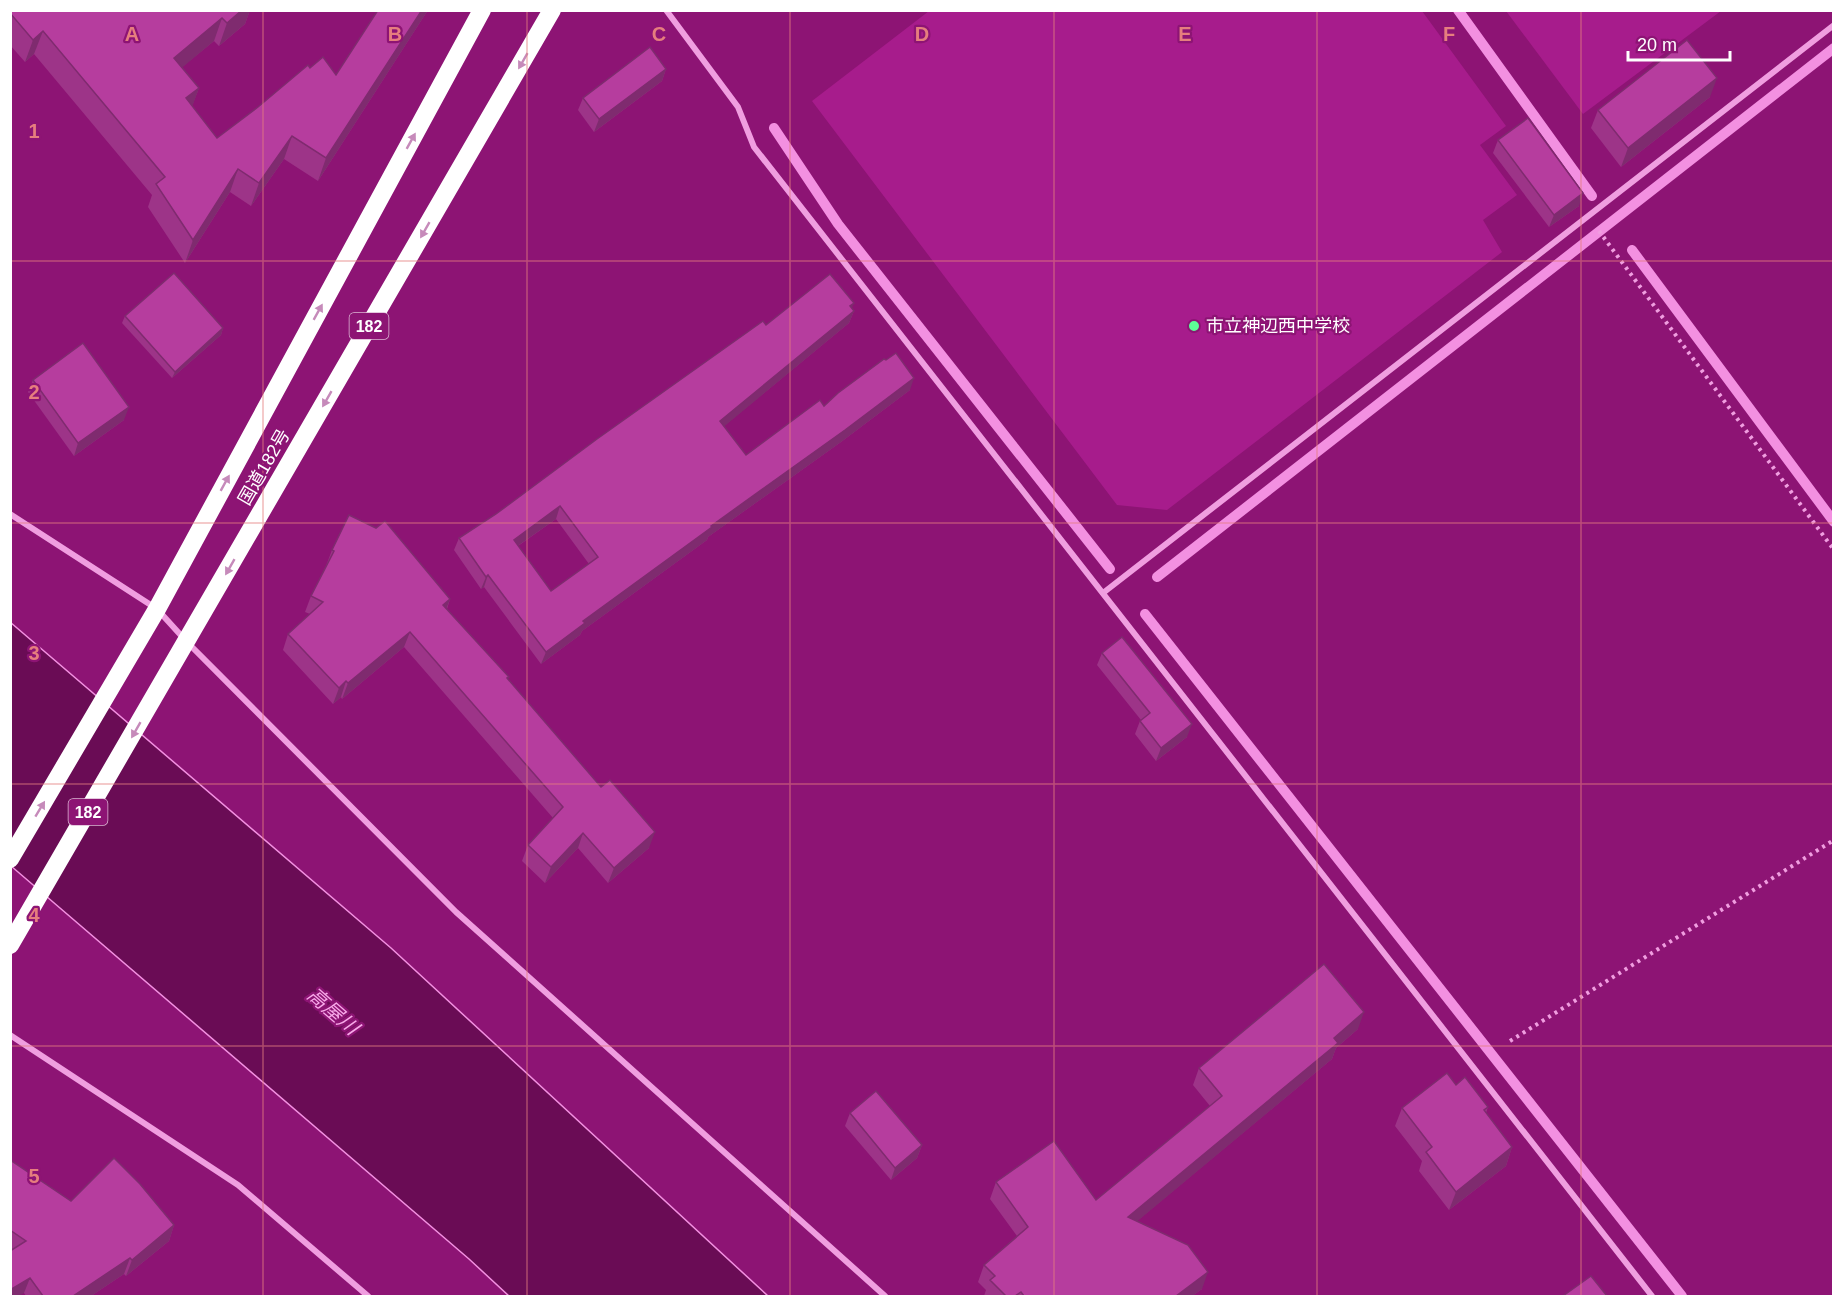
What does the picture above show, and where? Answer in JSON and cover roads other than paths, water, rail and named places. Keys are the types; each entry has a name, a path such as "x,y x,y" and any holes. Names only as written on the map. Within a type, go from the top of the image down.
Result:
{"highway":[{"name":"国道182号","path":"10,859 157,609 482,10"},
{"name":"国道182号","path":"10,945 552,10"}],"street":[{"path":"666,10 738,107 754,147 1652,1296"},
{"path":"1102,593 1833,25"},
{"path":"10,514 157,609 187,642 456,912 885,1296"},
{"path":"10,1035 238,1185 368,1296"}],"water":[{"name":"高屋川","path":"10,622 391,948 768,1296 509,1296 469,1259 11,866"}],"waterway":[{"path":"1458,10 1592,196"},
{"path":"1157,577 1834,48"},
{"path":"774,128 838,224 1110,569"},
{"path":"1632,250 1834,522"},
{"path":"1145,614 1682,1296"}],"place":[{"name":"市立神辺西中学校","path":"1194,326"}]}
